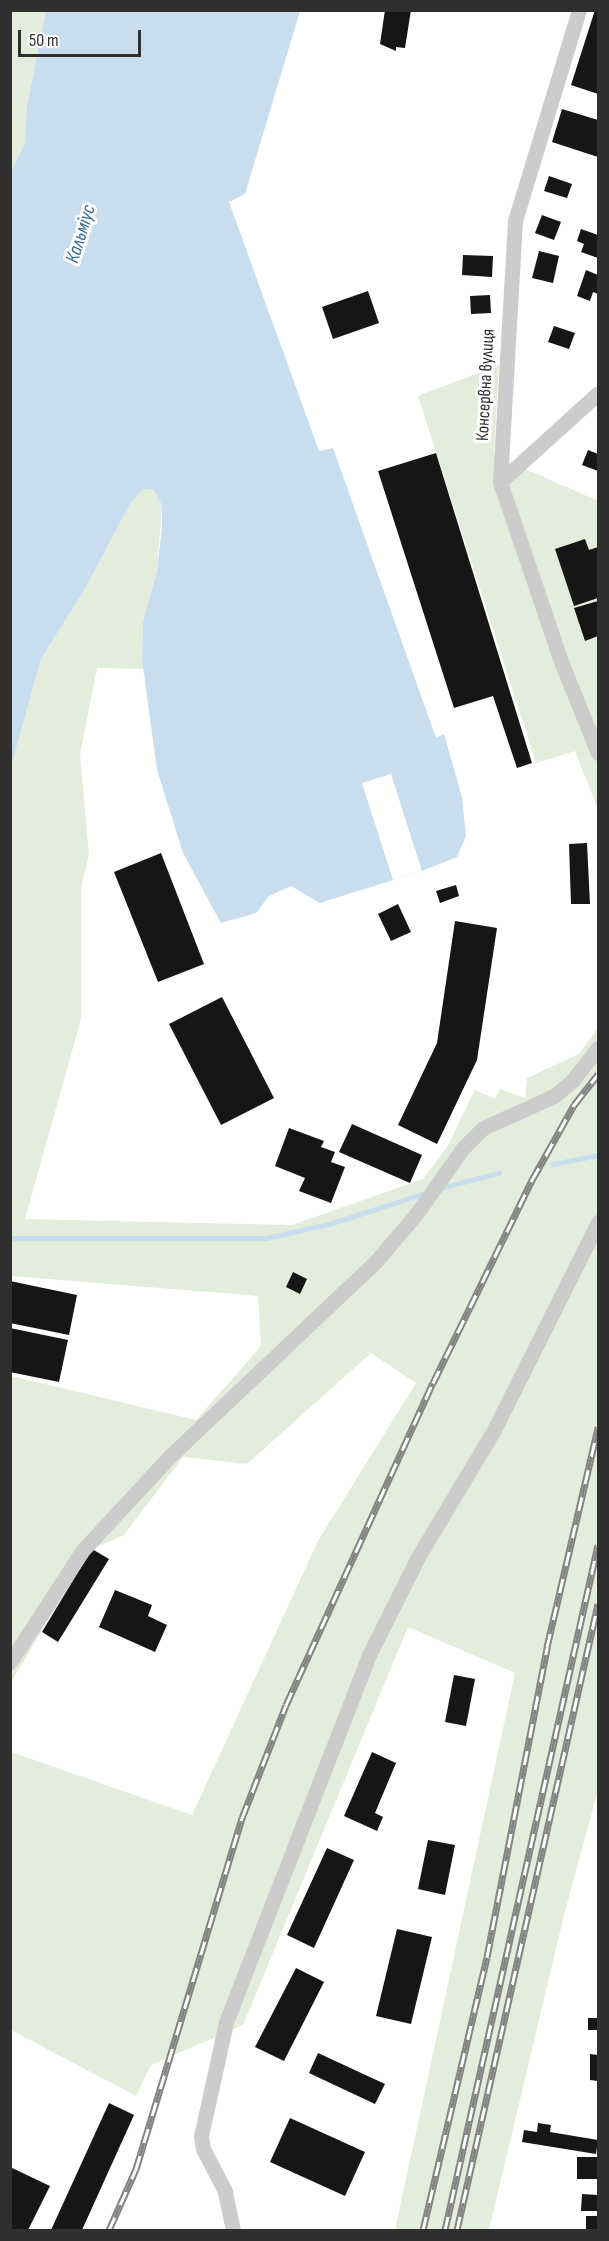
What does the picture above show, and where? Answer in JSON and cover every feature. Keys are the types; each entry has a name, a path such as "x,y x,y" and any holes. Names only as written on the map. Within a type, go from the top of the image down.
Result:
{"street":[{"name":"Консервна вулиця","path":"579,10 515,221 500,482 562,664 598,753"},
{"path":"500,482 598,393"},
{"path":"10,1662 82,1551 170,1457 371,1266 417,1213 440,1177 483,1128 554,1096 572,1081 598,1048"},
{"path":"233,2230 225,2191 203,2149 201,2136 226,2022 370,1653 418,1557 494,1430 598,1222"}],"green space":[{"path":"11,11 46,11 27,105 25,143 11,175"},
{"path":"499,365 494,455 598,501 598,809 575,751 536,763 418,396"},
{"path":"143,489 153,489 162,505 157,571 143,622 142,659 146,669 97,668 80,755 89,855 81,887 81,1019 25,1219 292,1225 423,1179 447,1147 475,1090 495,1099 500,1089 525,1098 527,1078 579,1054 598,1028 598,1790 564,1915 489,2230 395,2230 515,1673 408,1627 243,2025 151,2065 136,2096 11,2030 11,1752 192,1815 318,1541 416,1383 371,1353 247,1464 183,1457 124,1535 92,1549 11,1682 11,1376 196,1420 261,1346 258,1296 11,1276 11,767 41,659 85,589 130,504"}],"water":[{"name":"Кальміус","path":"46,11 300,11 245,194 229,202 319,451 333,448 436,738 444,734 462,797 466,836 457,857 422,871 320,903 291,886 269,896 256,913 221,923 183,853 157,770 142,659 143,622 157,571 162,527 162,505 153,489 143,489 130,504 85,589 41,659 11,767 10,175 25,143 27,105"}],"pier":[{"path":"391,774 422,871 393,880 362,783"}],"building":[{"path":"385,10 411,10 405,48 396,47 396,51 380,44"},
{"path":"595,10 598,10 598,94 571,85"},
{"path":"562,109 598,120 598,157 552,142"},
{"path":"549,176 572,184 567,198 544,191"},
{"path":"542,215 561,222 554,240 535,233"},
{"path":"581,229 598,235 598,258 581,252 584,244 577,241"},
{"path":"539,251 559,256 553,283 532,278"},
{"path":"463,255 493,256 492,277 462,275"},
{"path":"586,270 598,275 598,294 593,292 590,301 577,296"},
{"path":"368,291 379,323 333,339 322,307"},
{"path":"490,295 491,313 471,314 470,296"},
{"path":"554,326 575,333 569,349 548,342"},
{"path":"588,450 598,454 598,471 582,465"},
{"path":"436,453 532,763 517,768 493,696 454,708 378,471"},
{"path":"585,539 589,550 598,547 598,598 574,606 555,549"},
{"path":"598,601 598,636 585,641 574,608"},
{"path":"587,843 590,904 571,904 569,844"},
{"path":"161,853 204,964 158,982 114,872"},
{"path":"456,885 459,896 440,903 436,891"},
{"path":"398,904 411,932 391,941 378,914"},
{"path":"455,921 497,928 477,1060 437,1144 398,1125 437,1043"},
{"path":"222,997 274,1098 221,1125 169,1024"},
{"path":"352,1124 422,1155 410,1183 339,1152"},
{"path":"289,1128 324,1141 321,1147 335,1152 331,1162 345,1167 331,1203 299,1191 305,1178 275,1166"},
{"path":"293,1272 307,1279 300,1294 286,1287"},
{"path":"10,1281 77,1295 69,1335 10,1323"},
{"path":"10,1328 68,1340 59,1382 10,1372"},
{"path":"92,1549 109,1559 58,1642 42,1632"},
{"path":"115,1590 152,1605 148,1616 167,1625 155,1652 99,1627"},
{"path":"454,1675 475,1679 466,1726 445,1722"},
{"path":"372,1752 396,1763 375,1813 383,1817 377,1831 344,1816"},
{"path":"428,1840 455,1845 445,1895 418,1889"},
{"path":"327,1848 354,1860 314,1948 287,1935"},
{"path":"397,1929 432,1937 411,2024 376,2016"},
{"path":"296,1968 324,1982 284,2061 255,2047"},
{"path":"588,2018 598,2018 598,2030 588,2030"},
{"path":"318,2053 385,2084 375,2104 309,2073"},
{"path":"590,2054 598,2055 598,2081 590,2080"},
{"path":"109,2103 134,2115 82,2230 51,2230"},
{"path":"290,2118 365,2152 345,2196 270,2162"},
{"path":"538,2123 551,2125 550,2132 598,2140 596,2154 522,2142 524,2130 537,2132"},
{"path":"577,2157 598,2157 598,2179 577,2179"},
{"path":"10,2167 50,2186 28,2230 10,2230"},
{"path":"582,2194 598,2195 598,2211 581,2211"},
{"path":"586,2216 598,2216 598,2230 586,2230"}],"waterway":[{"path":"553,1164 598,1155"},
{"path":"440,1188 499,1173"},
{"path":"10,1238 266,1238 329,1224 428,1192"}],"railway":[{"path":"109,2230 136,2169 242,1818 286,1705 433,1383 532,1180 574,1105 598,1074"},
{"path":"423,2230 487,1957 547,1647 598,1427"},
{"path":"445,2230 598,1545"},
{"path":"457,2230 598,1604"}]}
